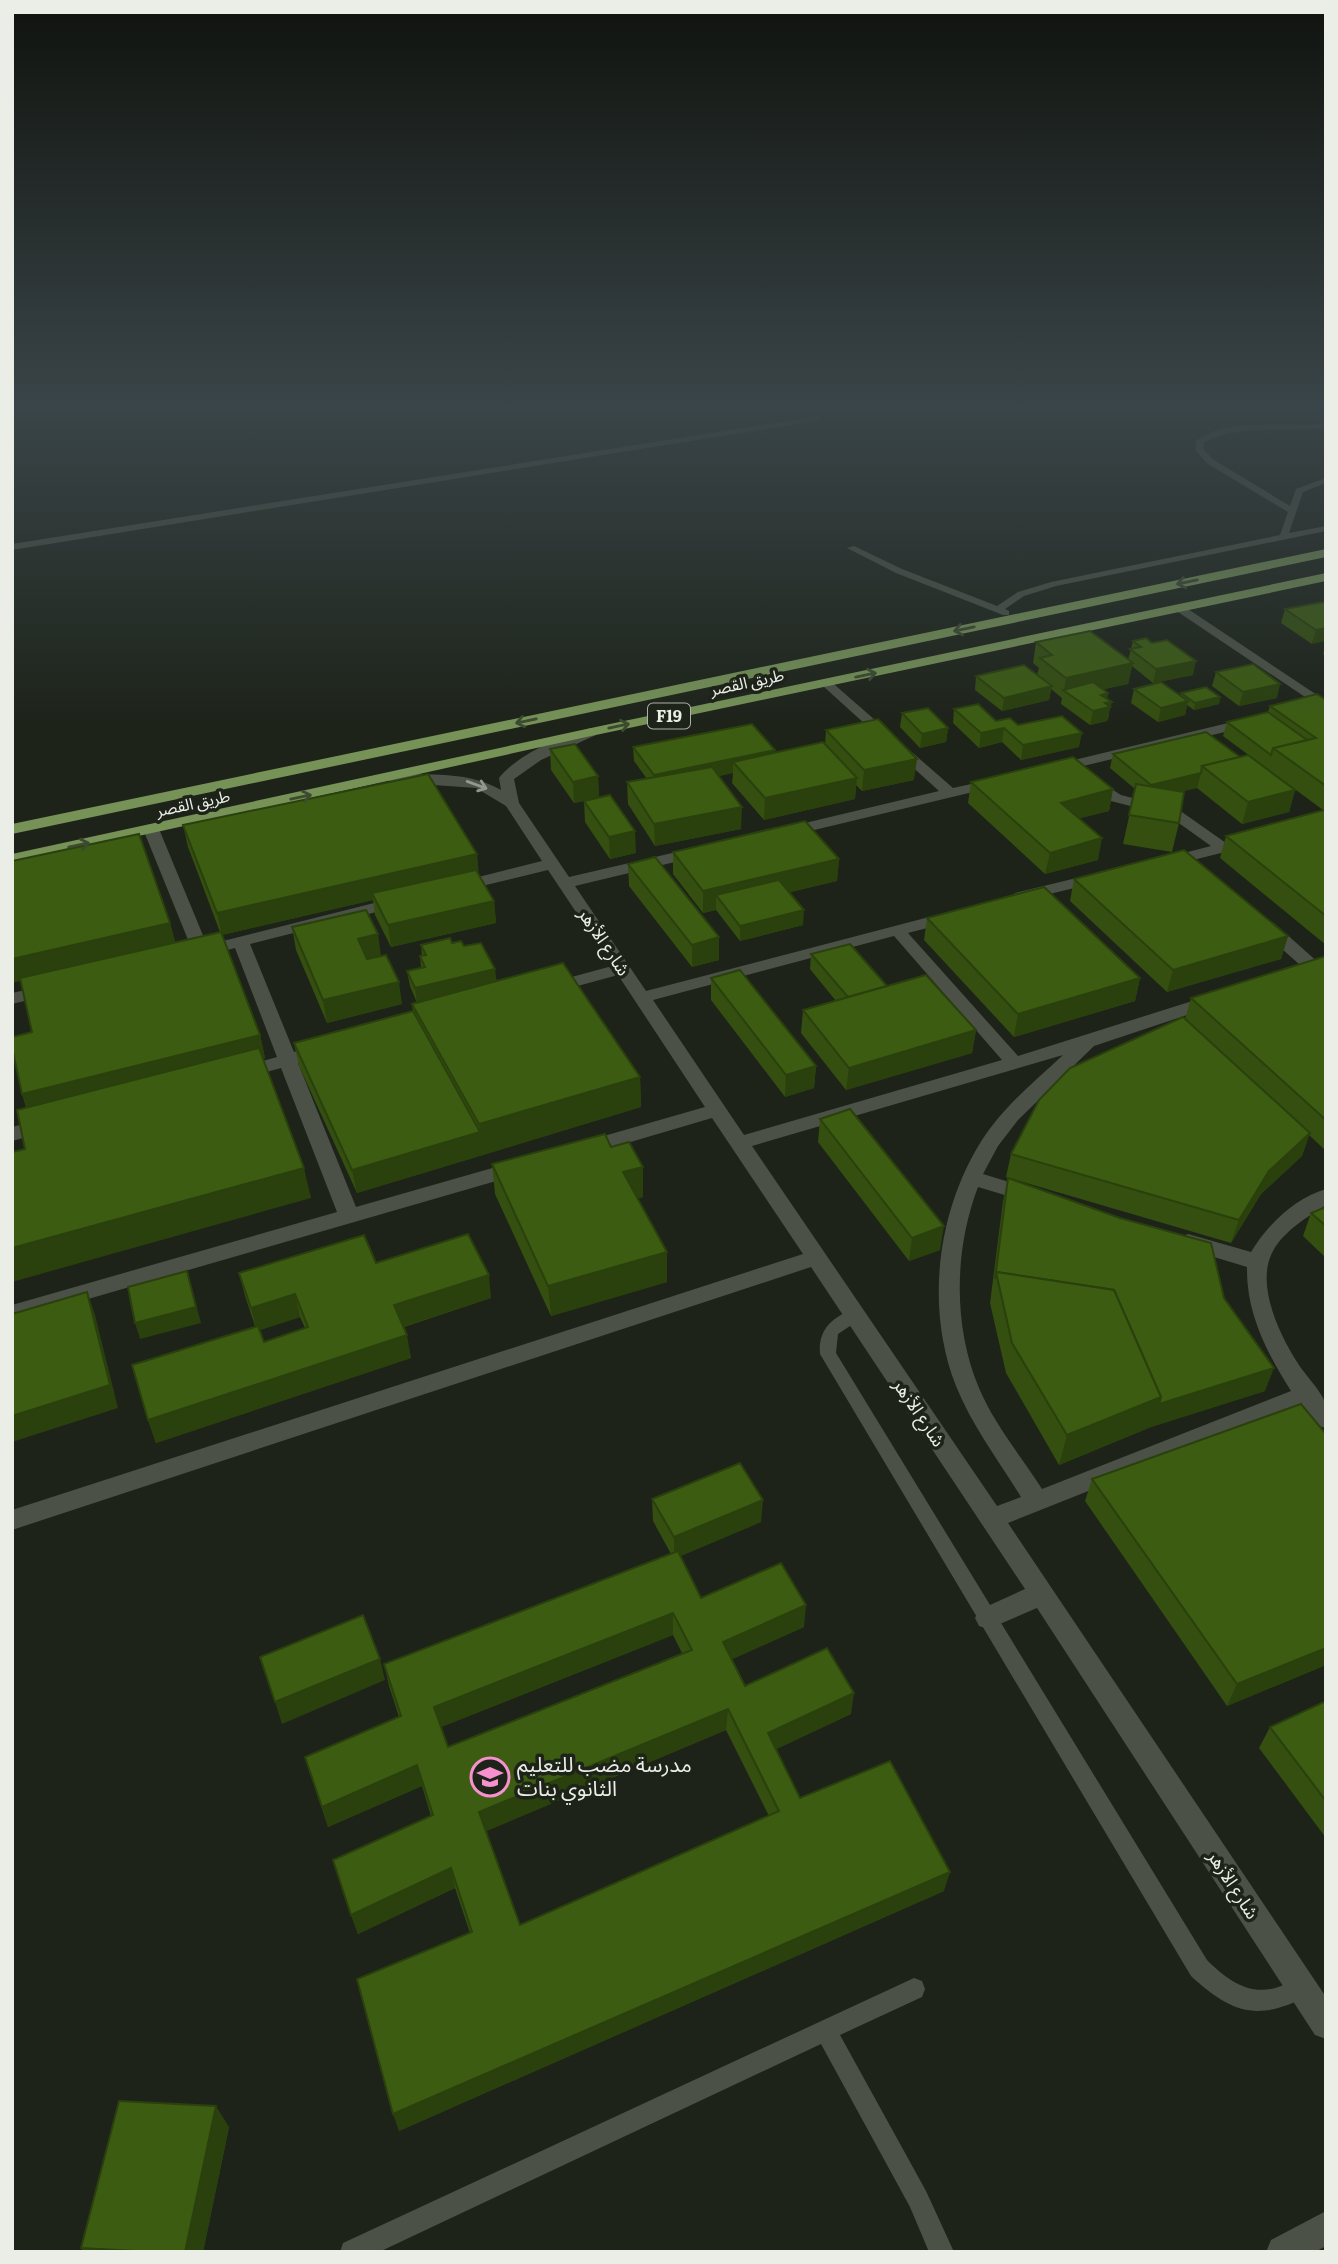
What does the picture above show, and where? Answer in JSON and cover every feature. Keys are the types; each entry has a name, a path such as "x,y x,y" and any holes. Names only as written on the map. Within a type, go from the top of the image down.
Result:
{"main road":[{"name":"طريق القصر","path":"12,829 1326,553"},
{"name":"طريق القصر","path":"12,859 591,732 1326,577"},
{"path":"1217,601 1326,587"}],"street":[{"path":"1182,609 1325,706"},
{"path":"828,683 949,793"},
{"path":"1299,711 1325,706"},
{"path":"1044,771 1262,719"},
{"path":"511,803 506,778 512,772 531,759 591,732"},
{"path":"1071,765 1110,795 1174,813 1223,848"},
{"name":"شارع الأزهر","path":"391,778 480,784 511,803 853,1316 992,1519 1326,2024"},
{"path":"763,837 1003,780"},
{"path":"151,830 194,953 416,898"},
{"path":"1151,865 1259,839"},
{"path":"565,883 710,849"},
{"path":"1189,857 1208,874"},
{"path":"444,891 551,864"},
{"path":"1000,902 1114,874"},
{"path":"641,998 975,910"},
{"path":"1257,917 1320,968"},
{"path":"898,932 1014,1063"},
{"path":"241,942 349,1216"},
{"path":"1289,977 1320,968"},
{"path":"528,995 622,969"},
{"path":"12,999 68,985"},
{"path":"738,1143 1090,1041 1223,998"},
{"path":"1037,1501 976,1405 967,1385 956,1348 950,1264 959,1215 972,1178 989,1144 1021,1105 1090,1041"},
{"path":"220,1078 341,1046"},
{"path":"559,1156 716,1110"},
{"path":"14,1132 58,1121"},
{"path":"12,1313 532,1163"},
{"path":"972,1178 1050,1201"},
{"path":"1326,1196 1275,1233 1258,1262 1261,1309 1305,1395 1326,1419"},
{"path":"1167,1236 1258,1262"},
{"path":"12,1520 815,1258"},
{"path":"992,1519 1305,1395"},
{"path":"988,1618 1041,1594"},
{"path":"1283,2252 1326,2227"}],"lane":[{"path":"12,547 208,516"},
{"path":"1284,535 1290,516"},
{"path":"998,610 1021,594 1041,588 1326,528"},
{"path":"851,548 899,571 1017,618"},
{"path":"853,1316 840,1321 830,1330 826,1342 828,1354 1199,1968 1217,1986 1239,1998 1262,2003 1284,1998 1301,1987"},
{"path":"352,2252 914,1989"},
{"path":"825,2031 918,2199 942,2252"}],"building":[{"path":"1326,603 1326,628 1316,630 1285,609"},
{"path":"1090,631 1133,663 1066,678 1040,658 1052,655 1036,642"},
{"path":"1146,638 1152,643 1167,640 1196,661 1156,669 1130,649 1141,647 1133,641"},
{"path":"1253,664 1280,684 1243,692 1216,672"},
{"path":"1024,665 1052,686 1004,698 976,676"},
{"path":"1093,682 1108,693 1101,695 1112,702 1105,703 1110,707 1093,711 1063,690"},
{"path":"1161,682 1188,701 1161,708 1134,689"},
{"path":"1206,687 1220,697 1195,703 1181,693"},
{"path":"1317,694 1326,700 1326,786 1273,748 1316,738 1270,706"},
{"path":"978,704 996,721 1010,718 1018,725 1062,716 1082,733 1023,745 1004,728 981,733 954,709"},
{"path":"928,708 948,728 922,734 902,713"},
{"path":"1268,712 1307,740 1273,748 1271,755 1227,722"},
{"path":"878,719 917,759 864,770 826,730"},
{"path":"752,724 775,750 654,775 633,747"},
{"path":"1206,732 1240,757 1202,766 1201,773 1151,785 1113,754"},
{"path":"823,742 857,778 765,798 733,762"},
{"path":"575,744 598,776 573,782 550,749"},
{"path":"1248,755 1295,790 1248,802 1202,766"},
{"path":"1073,757 1113,789 1061,803 1102,838 1050,853 971,782"},
{"path":"712,767 742,807 654,824 627,782"},
{"path":"428,774 477,854 217,913 183,825"},
{"path":"1136,784 1184,792 1179,823 1129,815"},
{"path":"610,795 635,831 609,837 584,801"},
{"path":"1326,811 1326,916 1226,836"},
{"path":"805,821 839,859 703,891 673,852"},
{"path":"139,834 170,923 12,959 12,861"},
{"path":"1184,850 1288,936 1173,970 1074,879"},
{"path":"655,857 719,937 692,945 628,864"},
{"path":"476,870 494,901 388,925 372,893"},
{"path":"779,880 804,910 740,926 716,895"},
{"path":"1044,887 1140,978 1018,1014 927,918"},
{"path":"366,910 378,934 358,939 367,959 386,955 399,982 323,1000 292,927"},
{"path":"221,932 260,1035 22,1094 12,1037 32,1032 20,978"},
{"path":"450,938 452,943 461,941 464,946 481,943 495,969 415,988 407,971 425,967 420,956 426,955 421,945"},
{"path":"850,944 887,986 848,997 811,954"},
{"path":"1326,956 1326,1120 1191,998"},
{"path":"563,963 640,1077 479,1124 412,1004"},
{"path":"740,970 816,1066 786,1075 711,978"},
{"path":"926,975 976,1030 849,1068 803,1010"},
{"path":"413,1011 480,1132 352,1170 294,1043"},
{"path":"1183,1017 1310,1133 1269,1171 1239,1220 1011,1154 1039,1100 1070,1068"},
{"path":"259,1048 304,1168 12,1248 12,1152 25,1149 17,1110"},
{"path":"850,1109 944,1226 912,1238 820,1119"},
{"path":"605,1134 611,1147 629,1142 643,1167 623,1172 667,1252 548,1286 492,1164"},
{"path":"1008,1178 1120,1218 1211,1243 1224,1298 1274,1368 1159,1404 1161,1397 1114,1290 996,1272 995,1279"},
{"path":"1326,1207 1326,1226 1311,1213"},
{"path":"468,1234 489,1275 394,1305 407,1335 148,1420 132,1365 258,1326 264,1342 308,1327 295,1294 251,1308 239,1273 364,1235 376,1263"},
{"path":"187,1271 196,1307 135,1323 128,1287"},
{"path":"996,1272 1114,1290 1161,1397 1067,1435 1012,1343"},
{"path":"87,1292 110,1385 12,1416 12,1314"},
{"path":"1301,1404 1326,1434 1326,1648 1237,1684 1092,1479"},
{"path":"740,1463 763,1500 674,1537 652,1499"},
{"path":"678,1551 701,1598 781,1563 806,1605 723,1642 745,1686 827,1648 854,1693 768,1733 800,1798 890,1761 950,1872 393,2114 357,1979 472,1932 451,1868 351,1915 333,1860 433,1815 417,1765 322,1807 305,1757 401,1716 384,1664","holes":["673,1613 692,1650 448,1747 434,1707","728,1709 779,1811 520,1925 479,1812"]},
{"path":"363,1615 380,1659 275,1702 260,1657"},
{"path":"1326,1701 1326,1801 1270,1727"},
{"path":"119,2101 216,2106 185,2252 81,2248"}],"place":[{"name":"مدرسة مضب للتعليم الثانوي بنات","path":"490,1777"}]}
